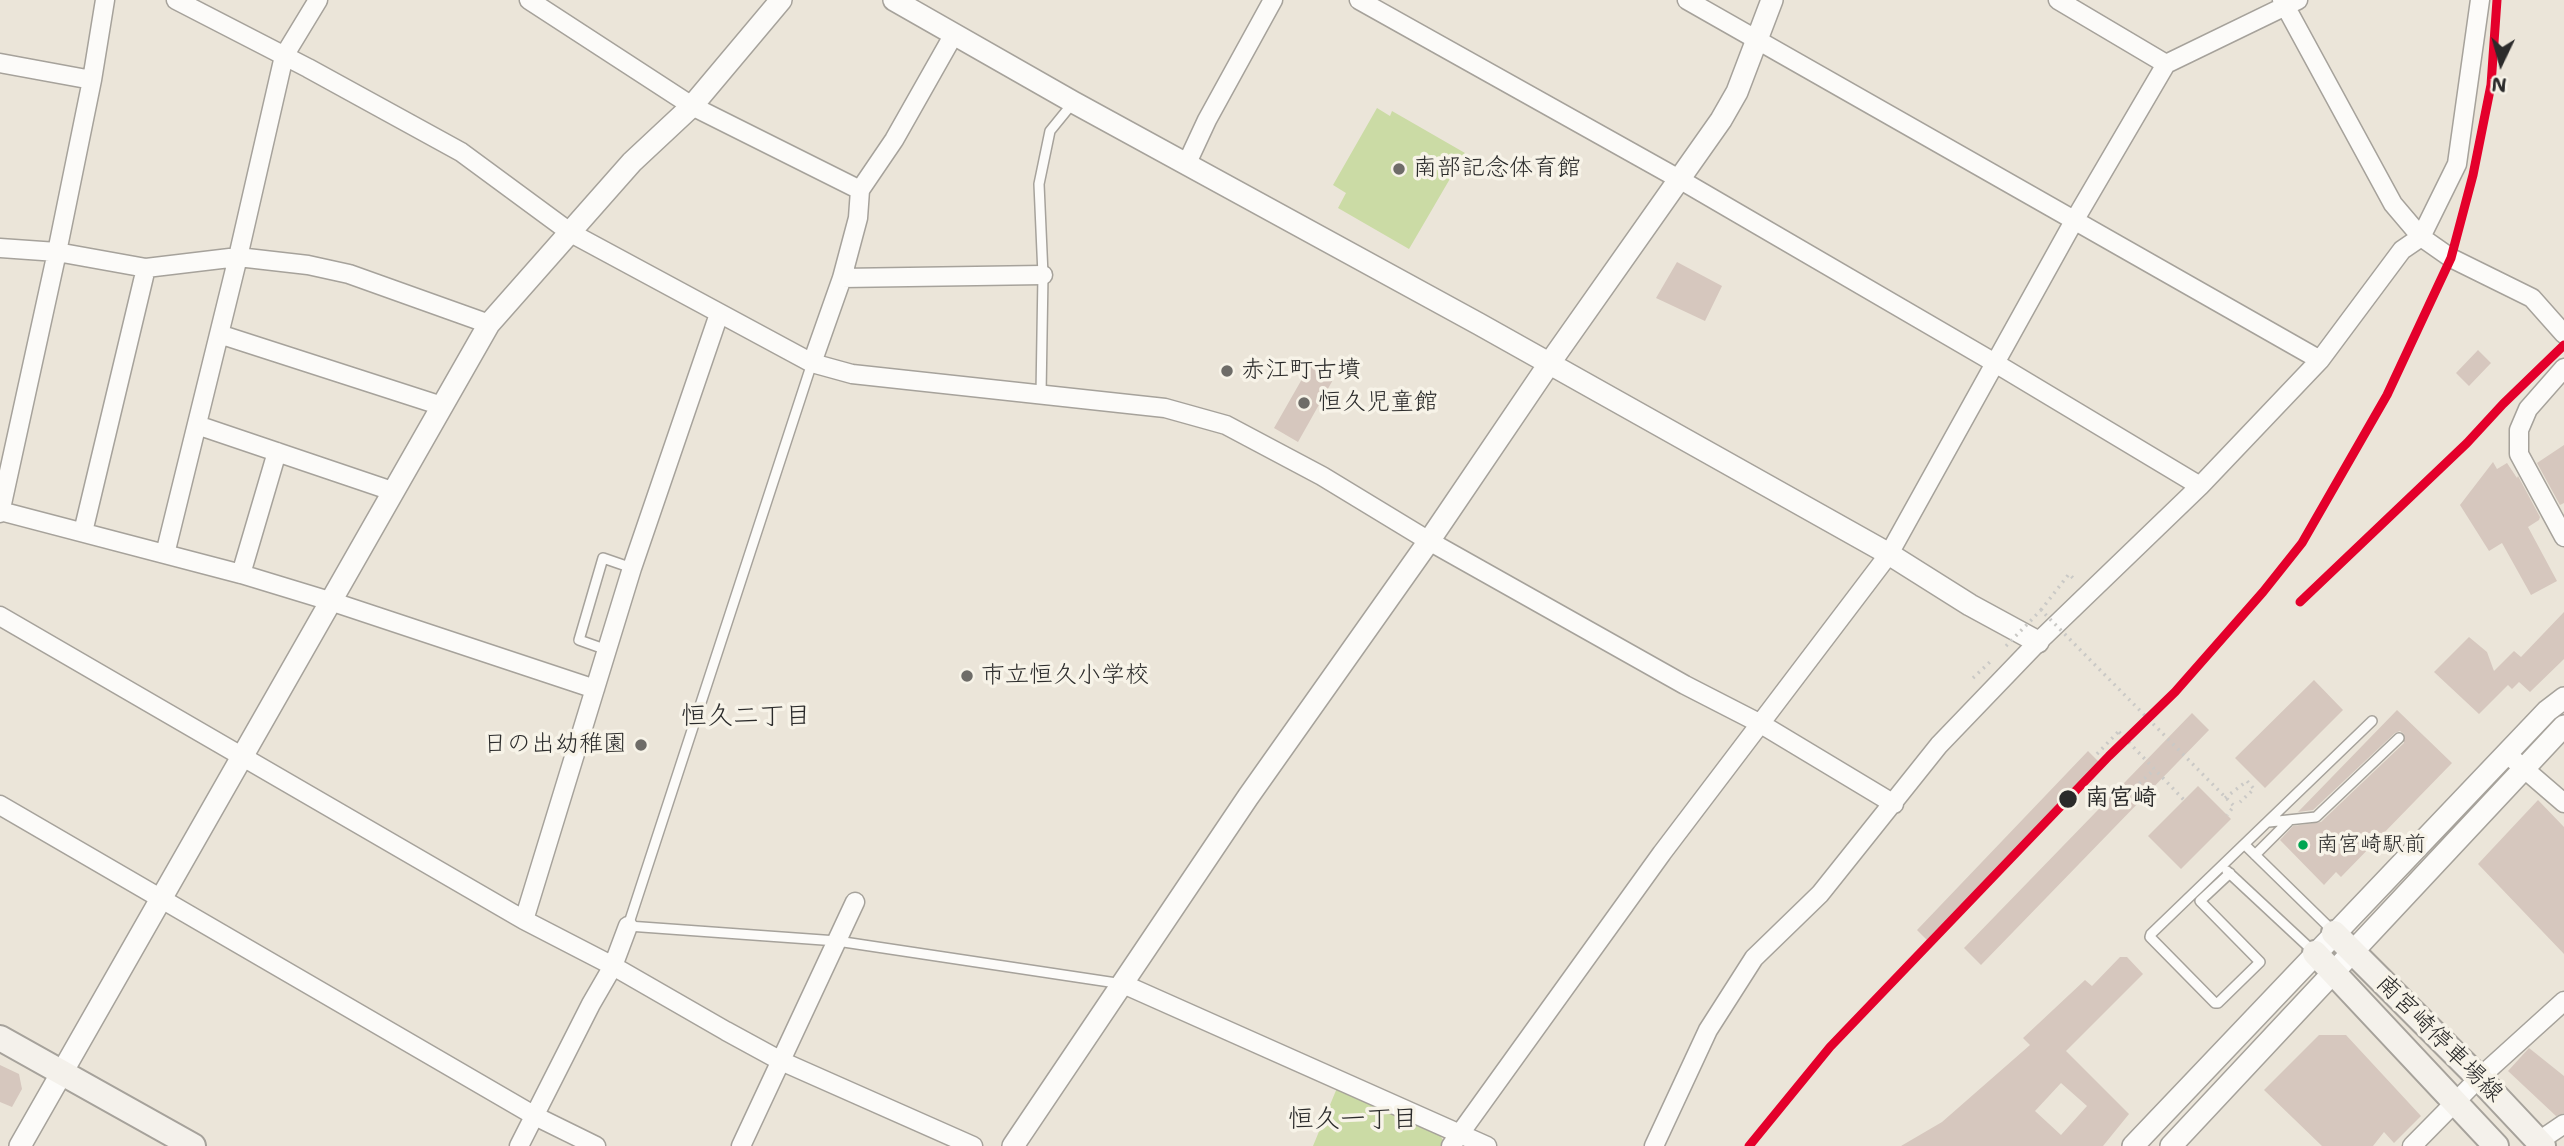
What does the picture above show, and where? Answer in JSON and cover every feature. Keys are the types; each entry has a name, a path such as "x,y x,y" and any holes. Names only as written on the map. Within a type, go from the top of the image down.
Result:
{"main road":[{"name":"南宮崎停車場線","path":"2334,933 2541,1144"},
{"name":"南宮崎停車場線","path":"2315,953 2496,1146"},
{"path":"0,1038 180,1143"}],"street":[{"path":"105,0 92,80 57,252 0,512 240,574 595,689"},
{"path":"176,0 461,152 571,233 812,363 852,373 1165,408 1226,425 1322,476 1429,541 1685,685 1761,724 1894,804"},
{"path":"165,554 239,257 284,56 318,0"},
{"path":"529,0 692,106 860,190"},
{"path":"20,1146 241,757 333,602 392,491 489,324 632,162 692,106 755,34 780,0"},
{"path":"894,0 1889,554 1970,605 2038,642"},
{"path":"1187,163 1207,120 1273,0"},
{"path":"1359,0 1679,179 2200,486"},
{"path":"1687,0 2320,360"},
{"path":"1013,1146 1248,797 1727,111 1758,41 1772,0"},
{"path":"2058,0 2166,64"},
{"path":"1654,1146 1708,1030 1754,958 1820,894 1939,745 2038,642 2200,486 2320,360 2402,250 2421,237 2457,164 2480,0"},
{"path":"1456,1140 1662,853 1889,554 2074,221 2166,64 2289,2 2393,204 2421,237 2451,258 2532,298 2564,334"},
{"path":"812,363 842,278 858,218 860,190 894,140 954,34"},
{"path":"0,63 92,80"},
{"path":"0,248 57,252 146,268 239,257 308,265 349,274 489,324"},
{"path":"83,532 146,268"},
{"path":"842,278 1043,275"},
{"path":"524,920 632,568 719,314"},
{"path":"219,334 442,406"},
{"path":"2564,368 2528,409 2519,430 2519,454 2564,537"},
{"path":"197,425 392,491"},
{"path":"240,574 277,452"},
{"path":"0,616 524,920 781,1060 973,1146"},
{"path":"2133,1146 2547,711 2564,698"},
{"path":"2171,1146 2564,726"},
{"path":"2505,755 2524,767 2564,803"},
{"path":"0,805 535,1116 596,1146"},
{"path":"741,1146 855,902"},
{"path":"519,1146 591,1004 613,967 628,926"},
{"path":"1123,984 1456,1140 1487,1146"},
{"path":"2412,1146 2479,1078 2564,1001"},
{"path":"2541,1144 2564,1124"}],"lane":[{"path":"1041,394 1043,275 1039,184 1050,131 1073,102"},
{"path":"812,363 628,926 837,941 1123,984"},
{"path":"607,650 579,640 603,558 632,568"},
{"path":"2226,870 2150,937 2215,1003 2260,962 2200,901 2226,870 2245,845 2372,721"},
{"path":"2269,822 2316,817 2399,738"},
{"path":"2255,855 2290,820"},
{"path":"2245,845 2334,933"},
{"path":"2226,870 2315,953"}],"path":[{"path":"1973,678 2041,610 2069,574"},
{"path":"2041,610 2234,806 2227,815"},
{"path":"2097,754 2119,732 2184,800"},
{"path":"2134,788 2155,769"},
{"path":"2225,798 2248,781 2254,789 2239,802"}],"green space":[{"name":"南部記念体育館","path":"1377,108 1390,116 1392,111 1465,153 1409,249 1338,208 1346,193 1333,185"},
{"path":"1337,1088 1438,1132 1443,1140 1441,1146 1313,1146"}],"building":[{"path":"1677,262 1722,286 1705,321 1656,298"},
{"path":"2478,350 2491,363 2469,386 2456,373"},
{"name":"恒久児童館","path":"1310,365 1334,378 1298,442 1274,428"},
{"path":"2564,445 2564,503 2560,505 2537,463"},
{"path":"2493,462 2497,469 2507,463 2517,478 2518,476 2540,517 2528,527 2557,581 2531,595 2502,543 2489,551 2460,505"},
{"path":"2564,612 2564,659 2530,692 2519,682 2512,689 2508,685 2479,714 2434,672 2469,637 2487,652 2494,671 2514,651 2521,657"},
{"path":"2314,680 2343,710 2265,788 2235,758"},
{"path":"2397,710 2452,763 2341,877 2336,872 2324,885 2280,840 2293,826 2321,822 2404,743 2404,734 2400,731 2395,733 2313,810 2298,812"},
{"path":"2192,713 2209,730 1981,965 1964,948"},
{"path":"2088,751 2100,763 1928,941 1917,930"},
{"path":"2198,786 2231,819 2181,869 2148,836"},
{"path":"2538,800 2564,827 2564,954 2478,864"},
{"path":"2120,957 2127,957 2143,974 2066,1051 2129,1114 2103,1146 1901,1146 1942,1122 2030,1045 2023,1038 2085,980 2092,986","holes":["2061,1083 2087,1106 2061,1135 2035,1111"]},
{"path":"2319,1035 2346,1035 2421,1116 2394,1143 2384,1132 2373,1146 2322,1146 2264,1090"},
{"path":"2529,1048 2564,1076 2564,1113 2556,1116 2508,1071"},
{"path":"0,1065 19,1074 22,1089 12,1107 0,1102"}],"transit line":[{"path":"1749,1146 1830,1047 2109,756 2175,692 2263,592 2302,543 2387,395 2451,258 2473,175 2491,85 2497,0"},
{"path":"2300,602 2467,443 2564,345"}],"place":[{"name":"南部記念体育館","path":"1399,169"},
{"name":"赤江町古墳","path":"1227,371"},
{"name":"恒久児童館","path":"1304,403"},
{"name":"市立恒久小学校","path":"967,676"},
{"name":"日の出幼稚園","path":"641,745"},
{"name":"南宮崎","path":"2068,799"},
{"name":"南宮崎駅前","path":"2303,845"}],"district":[{"name":"恒久二丁目","path":"746,717"},
{"name":"恒久一丁目","path":"1353,1120"}]}
